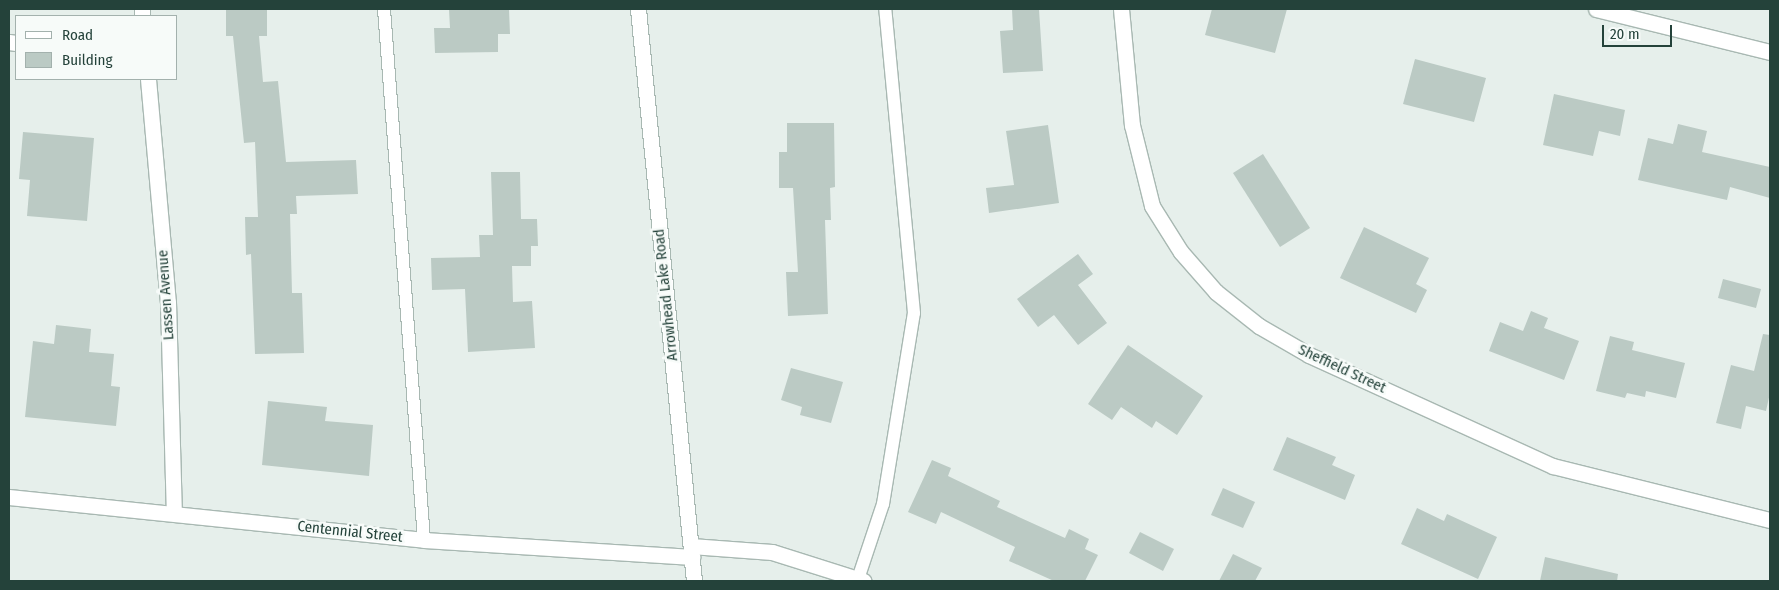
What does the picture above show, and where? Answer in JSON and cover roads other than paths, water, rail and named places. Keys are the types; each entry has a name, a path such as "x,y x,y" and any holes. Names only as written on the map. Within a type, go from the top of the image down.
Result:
{"street":[{"name":"Arrowhead Lake Road","path":"638,9 694,581"},
{"name":"Sheffield Street","path":"1121,9 1132,125 1152,206 1181,252 1216,292 1259,326 1309,355 1553,466 1770,520"},
{"path":"1596,9 1770,52"},
{"name":"Lassen Avenue","path":"148,80 168,302 174,512"},
{"name":"Centennial Street","path":"9,497 174,512 424,540 691,552 772,552 861,580"}],"lane":[{"path":"384,9 424,540"},
{"path":"861,580 883,504 914,313 885,9"}]}
